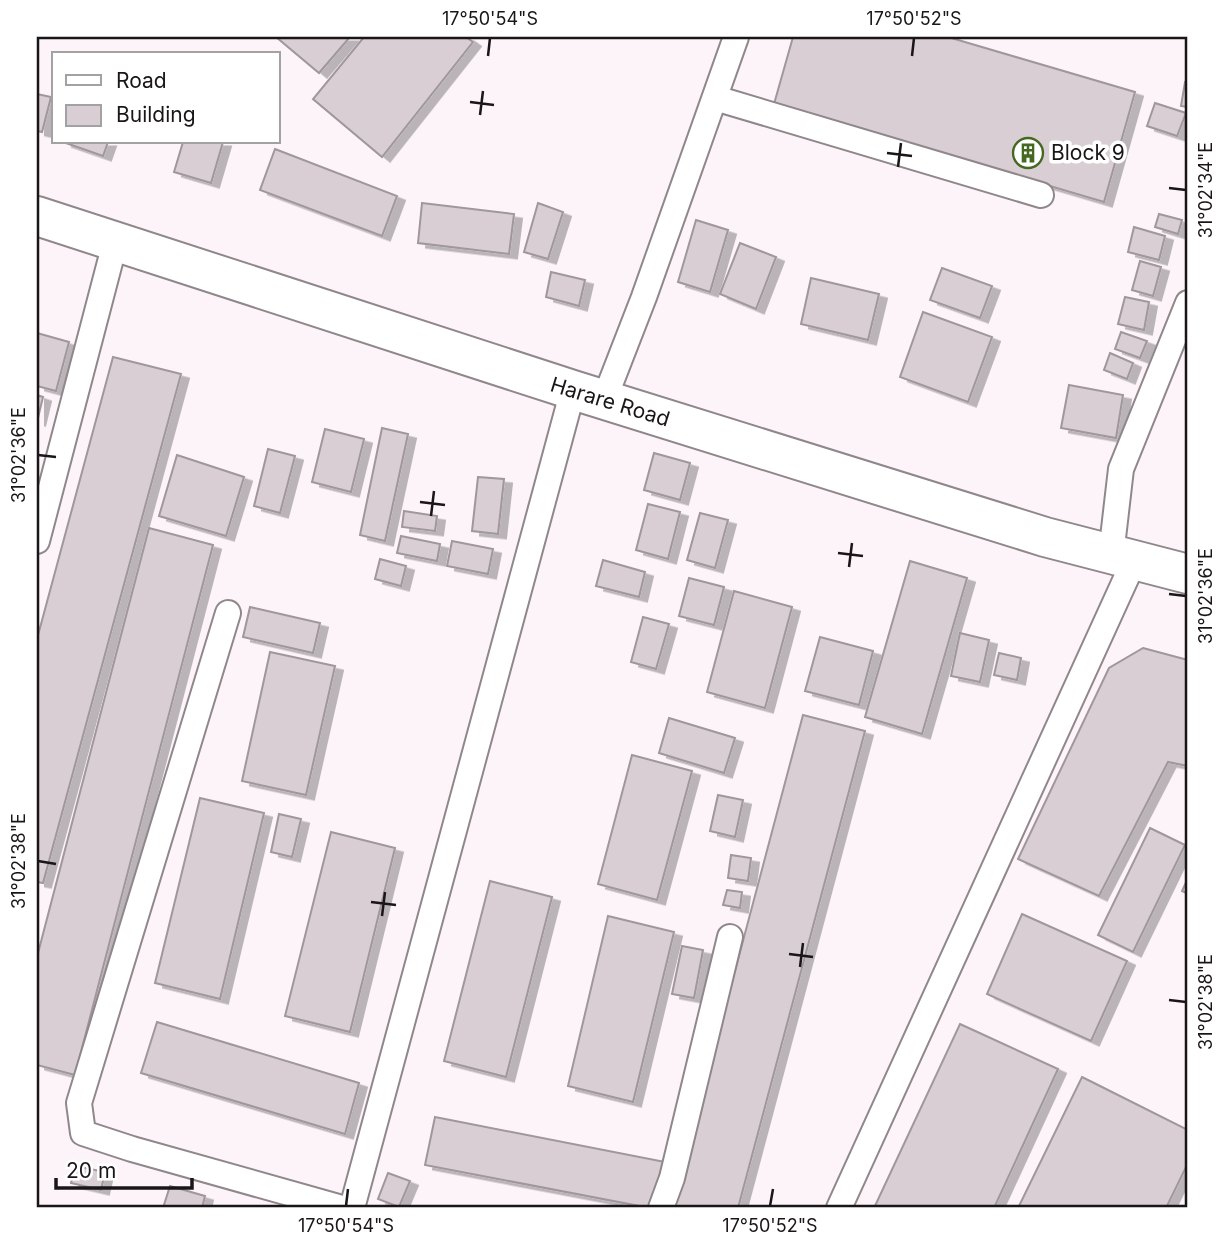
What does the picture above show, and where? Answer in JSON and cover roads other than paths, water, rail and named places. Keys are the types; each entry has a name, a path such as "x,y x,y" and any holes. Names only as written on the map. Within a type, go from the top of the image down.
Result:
{"street":[{"name":"Harare Road","path":"37,216 589,395 1045,537 1188,574"}],"lane":[{"path":"352,1208 589,395 715,98 736,37"},
{"path":"715,98 1041,195"},
{"path":"37,541 115,243"},
{"path":"838,1208 1122,558 1121,469 1188,303"},
{"path":"228,613 79,1103 83,1133 342,1208"},
{"path":"661,1208 672,1178 730,937"}],"place":[{"name":"Block 9","path":"1028,153"}]}
